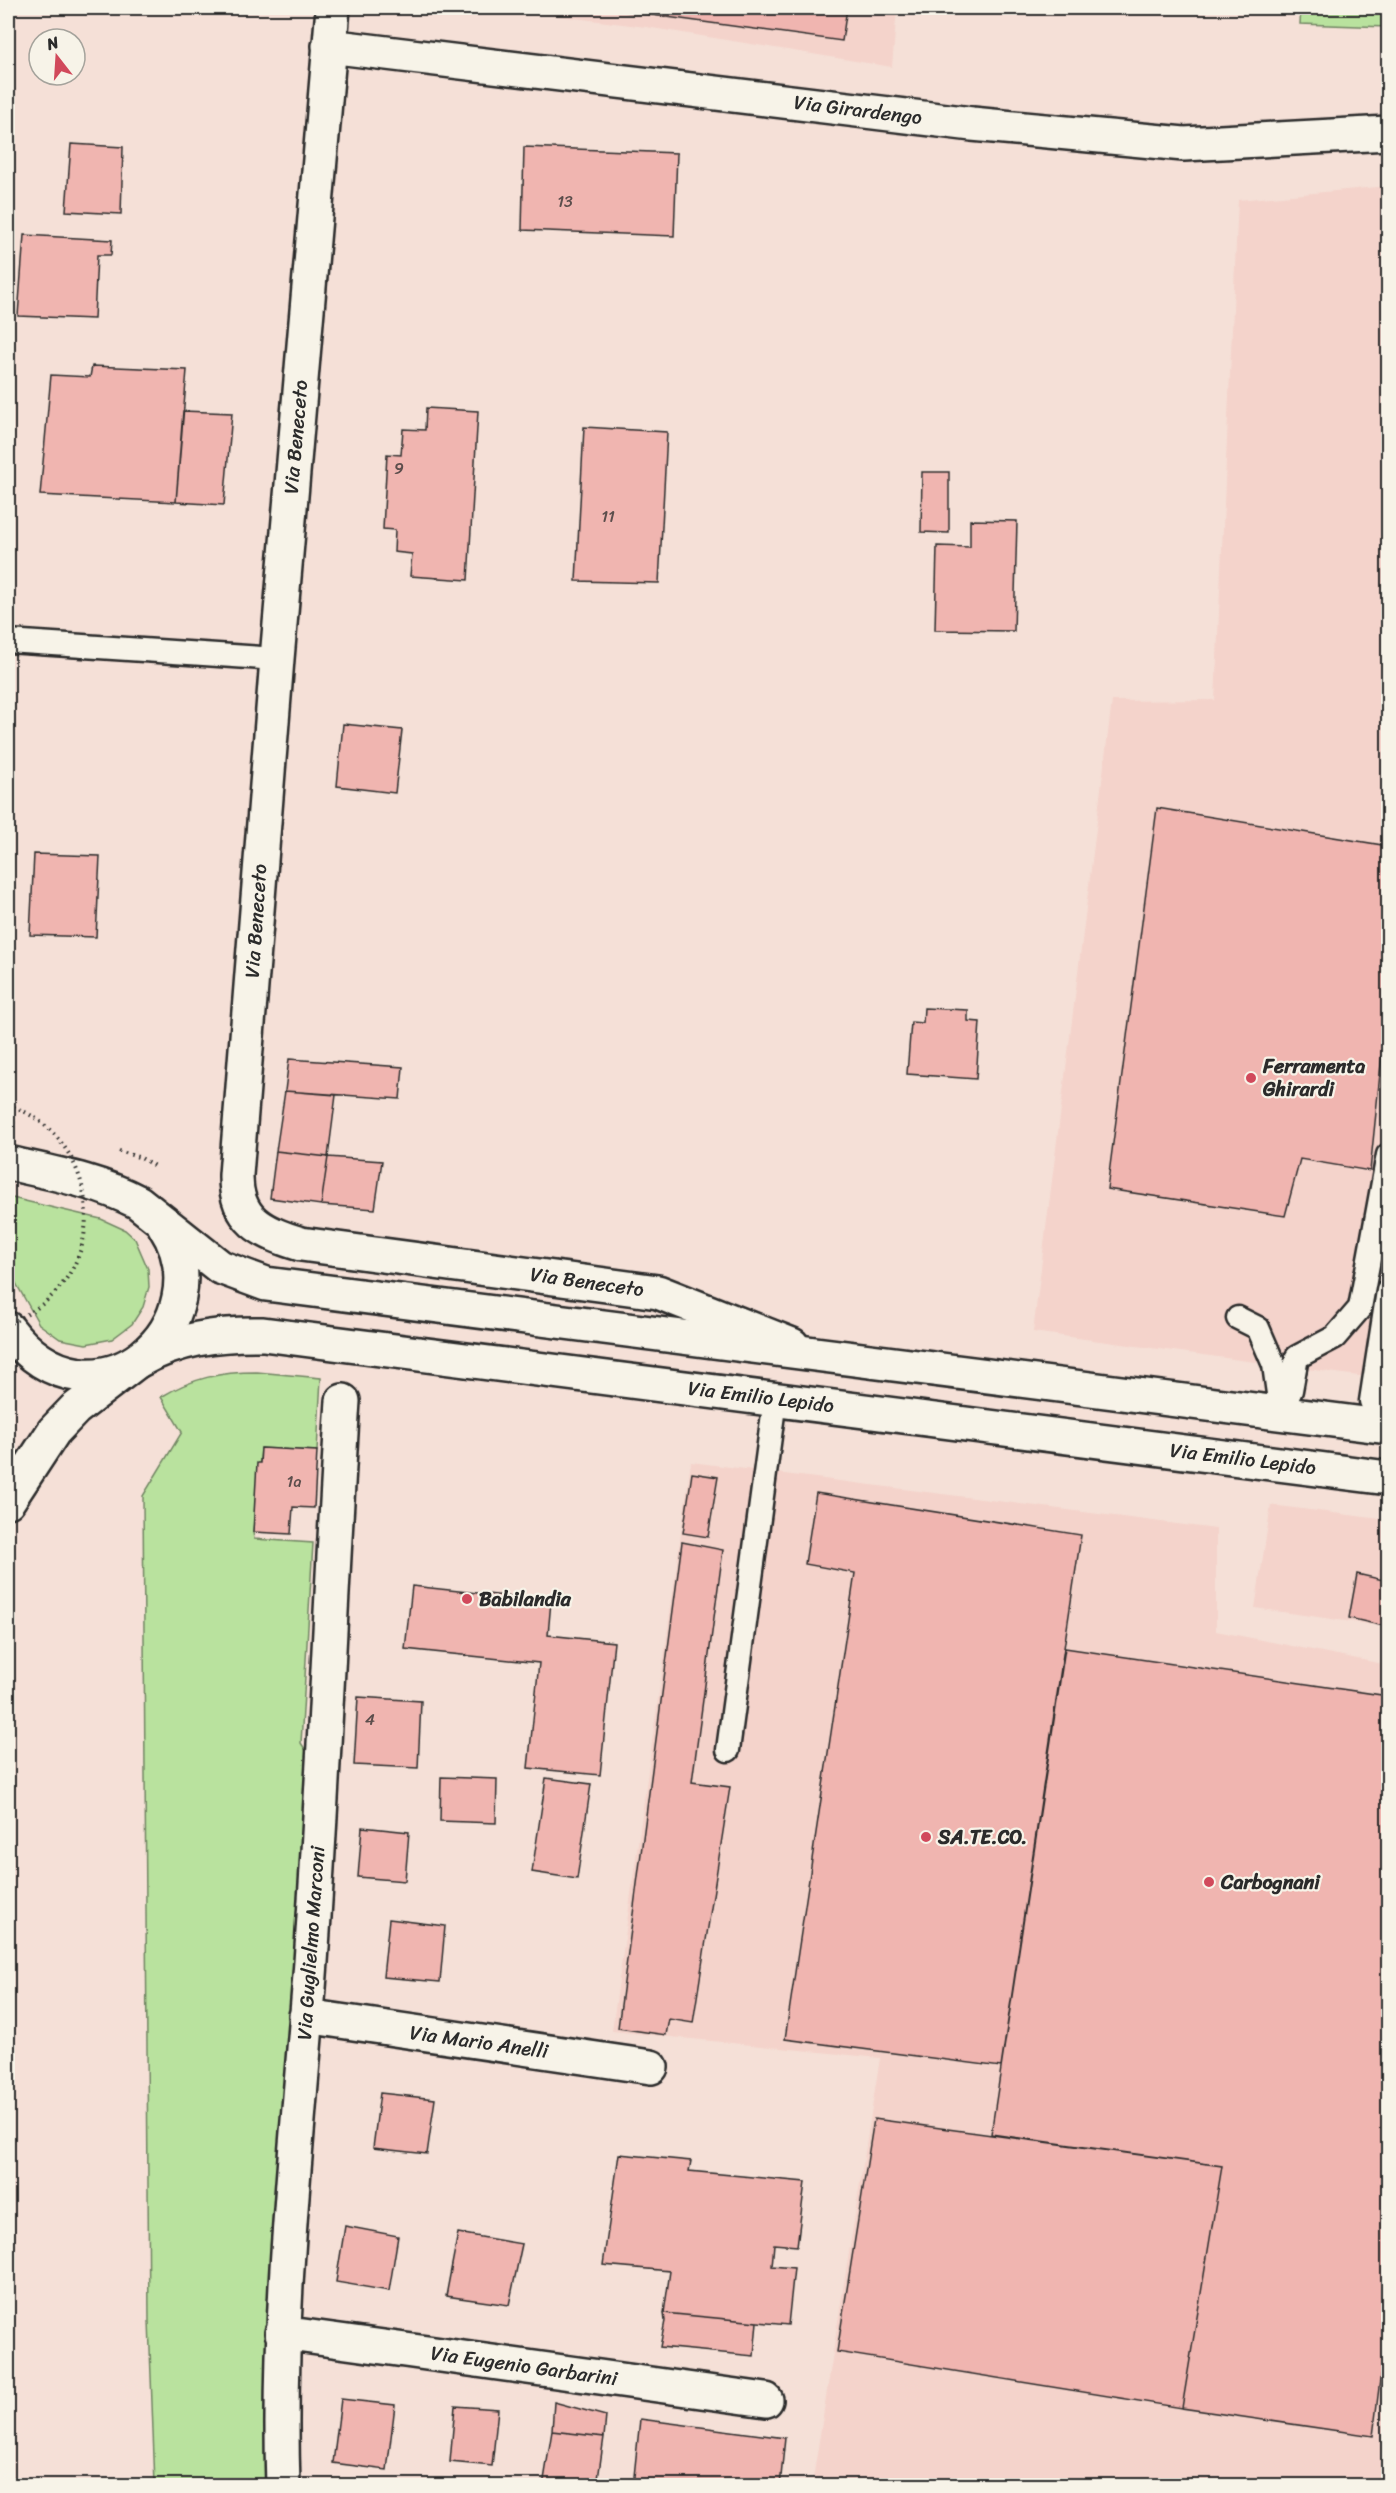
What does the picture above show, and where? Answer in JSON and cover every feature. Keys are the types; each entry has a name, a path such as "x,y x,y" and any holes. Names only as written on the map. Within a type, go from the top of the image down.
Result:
{"street":[{"name":"Via Beneceto","path":"333,8 277,659 236,1175 237,1196 244,1212 258,1226 275,1235 316,1246 658,1292 776,1340 843,1358"},
{"name":"Via Girardengo","path":"329,46 972,124 1184,144 1389,132"},
{"path":"8,1163 109,1188 147,1209 220,1268 266,1284 1385,1427"},
{"name":"Via Emilio Lepido","path":"138,1361 162,1336 172,1315 179,1290 179,1266 170,1234 147,1209"},
{"name":"Via Emilio Lepido","path":"8,1329 23,1347 38,1358 68,1372 98,1376 125,1368 165,1347 195,1339 228,1334 263,1334 1389,1478"},
{"path":"8,1501 54,1431 75,1409 138,1361"},
{"name":"Via Guglielmo Marconi","path":"283,2486 282,2333 319,1830 330,1595 343,1401"},
{"name":"Via Mario Anelli","path":"306,2016 651,2067"},
{"name":"Via Eugenio Garbarini","path":"282,2333 766,2400"}],"lane":[{"path":"8,641 277,659"},
{"path":"1280,1413 1291,1390 1296,1356 1335,1337 1360,1308 1389,1155"},
{"path":"1385,1427 1371,1401 1383,1363 1389,1291"},
{"path":"1238,1318 1258,1328 1270,1356 1279,1389 1280,1413"},
{"path":"728,1750 775,1399"}],"path":[{"path":"8,1106 26,1113 55,1135 75,1164 81,1180 86,1216 80,1251 73,1267 52,1296 39,1307 8,1324"}],"shaded area":[{"path":"495,8 897,8 892,67 646,27"},
{"path":"1388,186 1388,1380 1033,1332 1112,701 1215,700 1238,200"},
{"path":"691,1462 1216,1529 1216,1631 1388,1665 1388,2485 812,2485 880,2058 612,2031"},
{"path":"1271,1505 1388,1520 1388,1627 1255,1608"}],"green space":[{"path":"1301,8 1388,8 1388,27 1300,24"},
{"path":"8,1197 101,1219 125,1230 135,1239 148,1269 149,1287 143,1307 132,1324 112,1339 86,1344 60,1339 39,1324 8,1269"},
{"path":"257,1372 321,1378 317,1451 261,1448 253,1532 254,1539 313,1543 301,1743 307,1752 269,2485 155,2485 149,2321 143,1496 182,1432 161,1397 184,1385 207,1377"}],"building":[{"path":"601,8 847,8 842,41"},
{"path":"71,144 123,147 121,214 66,211"},
{"path":"524,147 677,153 674,236 522,230"},
{"path":"24,235 112,240 111,255 97,255 94,319 18,316"},
{"path":"92,366 187,370 176,502 40,495 51,375 90,377"},
{"path":"426,408 478,411 468,580 410,576 412,554 394,552 395,530 383,529 387,454 401,455 403,429 425,430"},
{"path":"183,411 232,413 224,505 176,502"},
{"path":"584,427 667,432 659,583 576,581"},
{"path":"922,472 949,472 949,533 921,532"},
{"path":"970,520 1017,521 1014,631 935,630 937,546 970,547"},
{"path":"343,724 402,730 395,793 337,786"},
{"name":"Ferramenta Ghirardi","path":"1157,808 1388,846 1388,996 1370,1171 1300,1159 1285,1216 1107,1189"},
{"path":"34,854 100,856 96,937 30,935"},
{"path":"924,1008 968,1010 968,1021 980,1022 976,1079 907,1074 911,1022 923,1023"},
{"path":"289,1059 403,1067 400,1099 285,1091"},
{"path":"285,1091 336,1095 328,1157 276,1151"},
{"path":"276,1151 328,1157 321,1205 270,1198"},
{"path":"328,1157 382,1161 375,1209 321,1205"},
{"path":"261,1448 317,1451 314,1508 293,1507 291,1534 253,1532 257,1463 260,1463"},
{"path":"692,1473 718,1477 708,1537 683,1533"},
{"name":"SA.TE.CO.","path":"816,1493 1081,1535 1001,2067 785,2039 855,1573 805,1564"},
{"path":"682,1542 723,1550 692,1782 730,1787 693,2023 669,2019 666,2035 618,2028"},
{"path":"1357,1574 1388,1581 1388,1627 1349,1618"},
{"path":"412,1586 551,1601 548,1635 614,1642 600,1775 528,1768 539,1663 405,1649"},
{"name":"Carbognani","path":"1065,1648 1388,1696 1388,2315 1373,2436 1182,2408 1222,2166 991,2134"},
{"path":"358,1697 421,1701 418,1768 354,1765"},
{"path":"441,1777 497,1779 496,1823 440,1821"},
{"path":"546,1778 591,1784 577,1879 532,1872"},
{"path":"362,1827 409,1832 405,1881 358,1877"},
{"path":"389,1919 445,1926 440,1982 383,1977"},
{"path":"380,2093 435,2099 427,2154 373,2148"},
{"path":"874,2119 1222,2166 1182,2408 837,2352"},
{"path":"619,2154 691,2161 689,2171 805,2182 797,2246 774,2244 772,2266 794,2268 788,2325 664,2313 670,2271 603,2265"},
{"path":"345,2226 398,2236 389,2291 336,2282"},
{"path":"458,2233 522,2244 509,2305 446,2296"},
{"path":"664,2313 757,2322 754,2356 660,2347 665,2321"},
{"path":"341,2399 395,2405 387,2470 333,2463"},
{"path":"554,2402 606,2416 604,2437 552,2431"},
{"path":"455,2406 498,2409 492,2466 450,2462"},
{"path":"640,2419 785,2438 780,2486 633,2486"},
{"path":"552,2431 604,2437 597,2486 543,2486"}],"place":[{"name":"Ferramenta Ghirardi","path":"1251,1078"},
{"name":"Babilandia","path":"467,1599"},
{"name":"SA.TE.CO.","path":"926,1837"},
{"name":"Carbognani","path":"1209,1882"}]}
